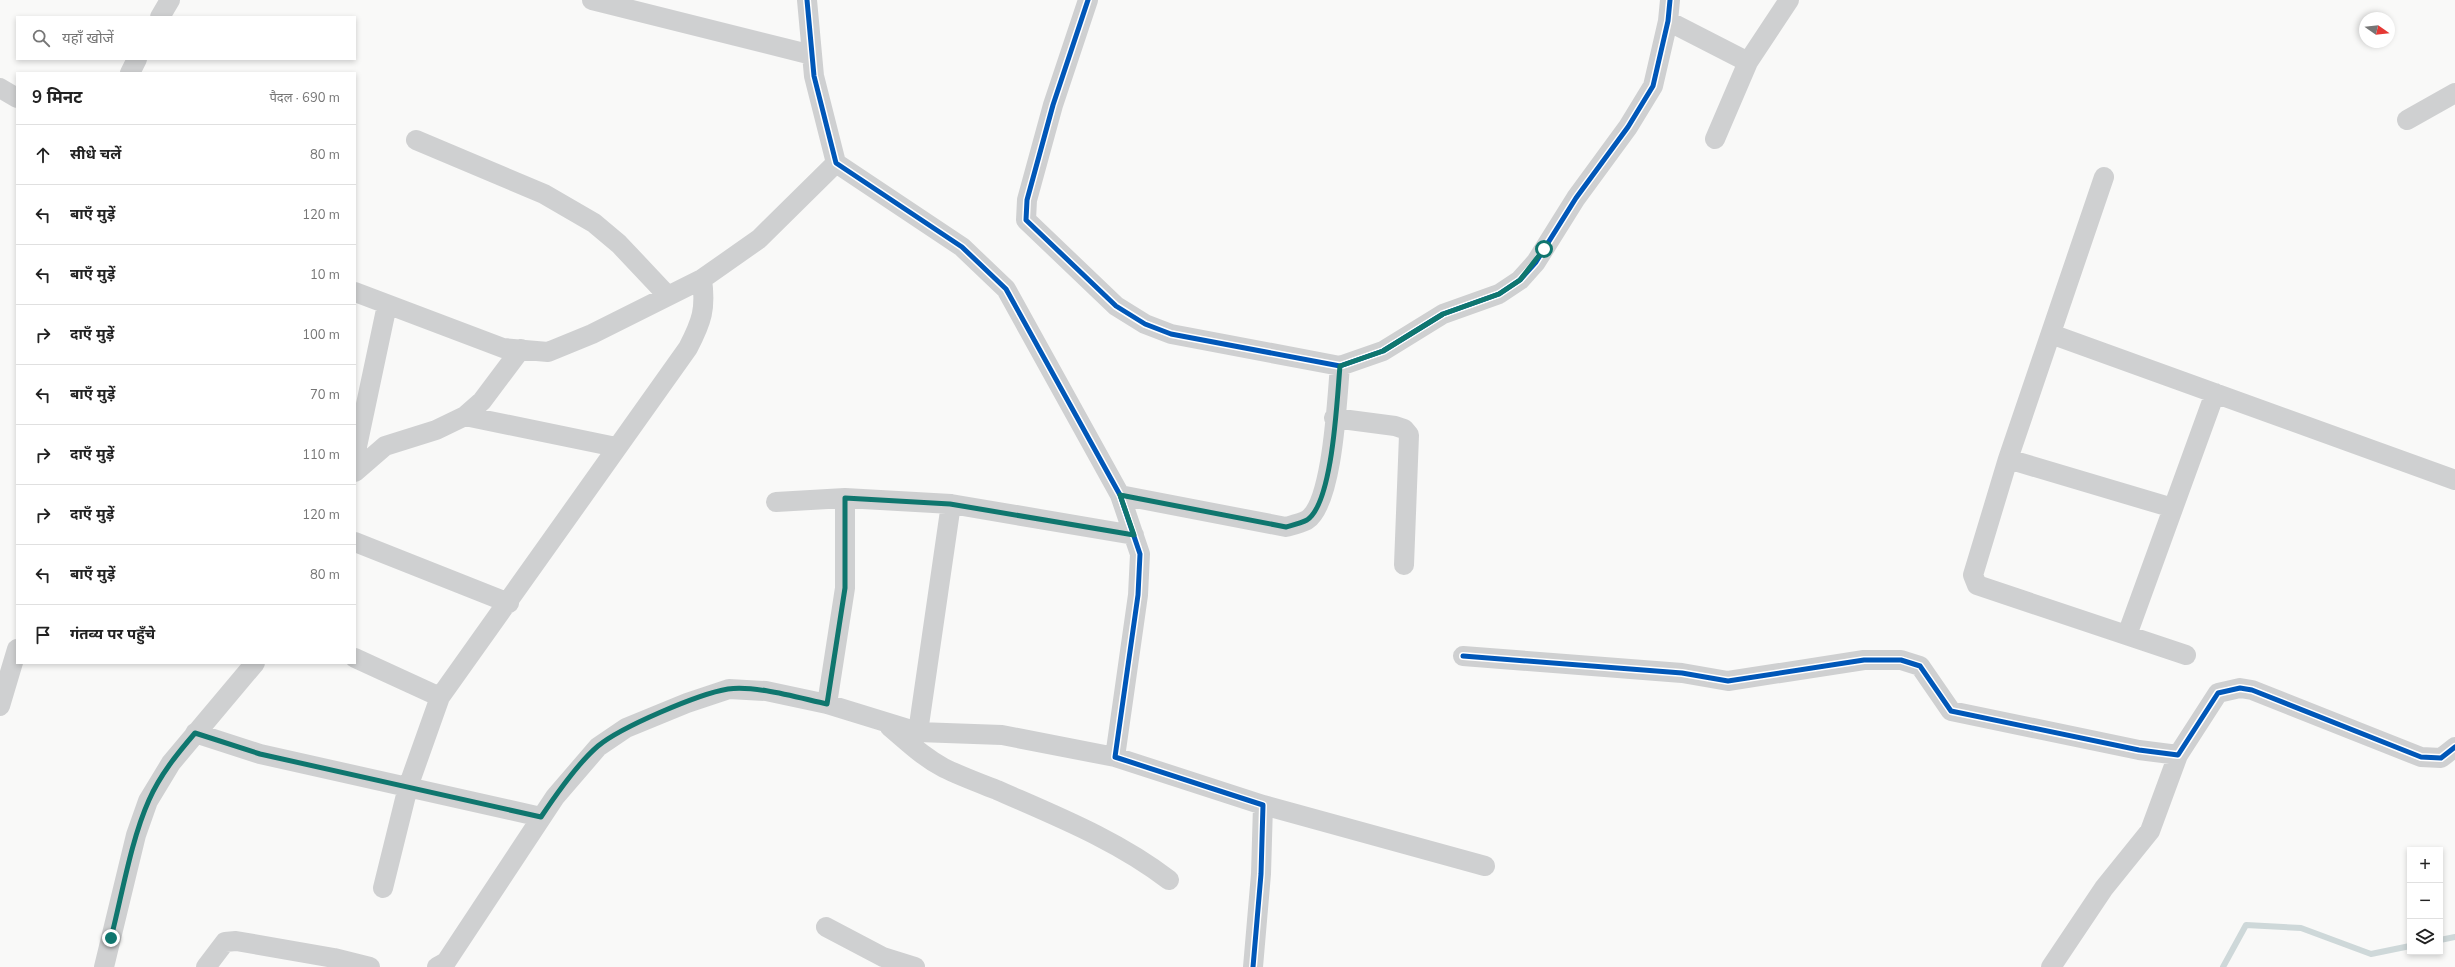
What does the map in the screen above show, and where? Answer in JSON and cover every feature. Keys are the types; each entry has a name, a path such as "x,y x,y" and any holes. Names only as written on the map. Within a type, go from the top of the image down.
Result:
{"street":[{"path":"161,16 170,0"},
{"path":"592,0 812,55"},
{"path":"807,0 814,76 836,163 962,247 1006,288 1120,495 1140,554 1138,595 1116,756"},
{"path":"1088,0 1049,119 1027,200 1026,220 1116,306 1144,324 1171,334 1340,366 1383,351 1443,314 1499,294 1520,280 1536,262 1653,86 1668,21 1670,0"},
{"path":"1715,139 1748,62 1789,0"},
{"path":"1668,21 1748,62"},
{"path":"130,72 136,60"},
{"path":"0,88 16,97"},
{"path":"2407,120 2455,93"},
{"path":"416,140 544,194 594,223 619,244 668,296"},
{"path":"356,292 503,348 548,352 592,334 702,279 759,239 836,163"},
{"path":"2104,177 2008,459 1973,575 1977,585 2186,655"},
{"path":"383,888 408,787 440,697 509,603 616,447 688,348 701,323 705,303 702,279"},
{"path":"356,451 387,305"},
{"path":"2051,334 2455,480"},
{"path":"356,471 385,446 436,430 465,416 482,401 521,349"},
{"path":"1120,495 1286,527 1307,520 1318,505 1328,477 1340,366"},
{"path":"2127,635 2215,393"},
{"path":"465,416 616,447"},
{"path":"1334,418 1395,426 1404,429 1409,435 1404,565"},
{"path":"2008,459 2173,508"},
{"path":"776,502 845,498 950,504 1134,535"},
{"path":"827,704 845,588 845,498"},
{"path":"918,732 950,504"},
{"path":"356,542 509,603"},
{"path":"0,706 16,653"},
{"path":"1463,656 1682,673 1728,681 1864,660 1901,660 1920,666 1951,711 2139,750 2178,755"},
{"path":"356,658 440,697"},
{"path":"104,967 136,835 148,801 170,763 254,664"},
{"path":"2051,967 2104,888 2150,831 2178,755 2218,693 2240,688 2252,690 2421,757 2441,758 2455,747"},
{"path":"437,967 446,962 554,797 598,747 626,728 687,703 729,689 766,691 827,704 918,732 1002,735 1116,756 1263,805 1485,866"},
{"path":"883,721 919,753 944,768 1099,837 1140,858 1169,880"},
{"path":"195,733 260,754 541,817"},
{"path":"1253,967 1261,874 1263,805"},
{"path":"826,927 883,957 915,967"},
{"path":"206,967 225,942 236,941 332,963 370,967"}],"waterway":[{"path":"2223,967 2246,925 2301,928 2371,954 2407,947"},
{"path":"2443,939 2455,937"}],"cycle path":[{"path":"807,0 814,76 836,163 962,247 1006,289 1120,495 1140,554 1138,595 1115,757 1263,805 1261,874 1253,967"},
{"path":"1088,0 1053,105 1027,200 1026,220 1116,306 1145,324 1171,334 1340,366 1383,351 1443,314 1499,294 1520,280 1536,262 1576,198 1628,127 1653,86 1668,21 1670,0"},
{"path":"1463,656 1682,673 1728,681 1864,660 1901,660 1920,666 1951,711 2139,750 2178,755 2218,693 2240,688 2252,690 2421,757 2441,758 2455,747"}],"route":[{"path":"111,938 136,835 148,801 170,763 195,733 260,754 541,817 554,797 598,747 626,728 687,703 729,689 766,691 827,704 845,588 845,498 950,504 1134,535 1120,495 1286,527 1307,520 1318,505 1328,477 1340,366 1383,351 1443,314 1499,294 1520,280 1536,262 1544,249"}]}
